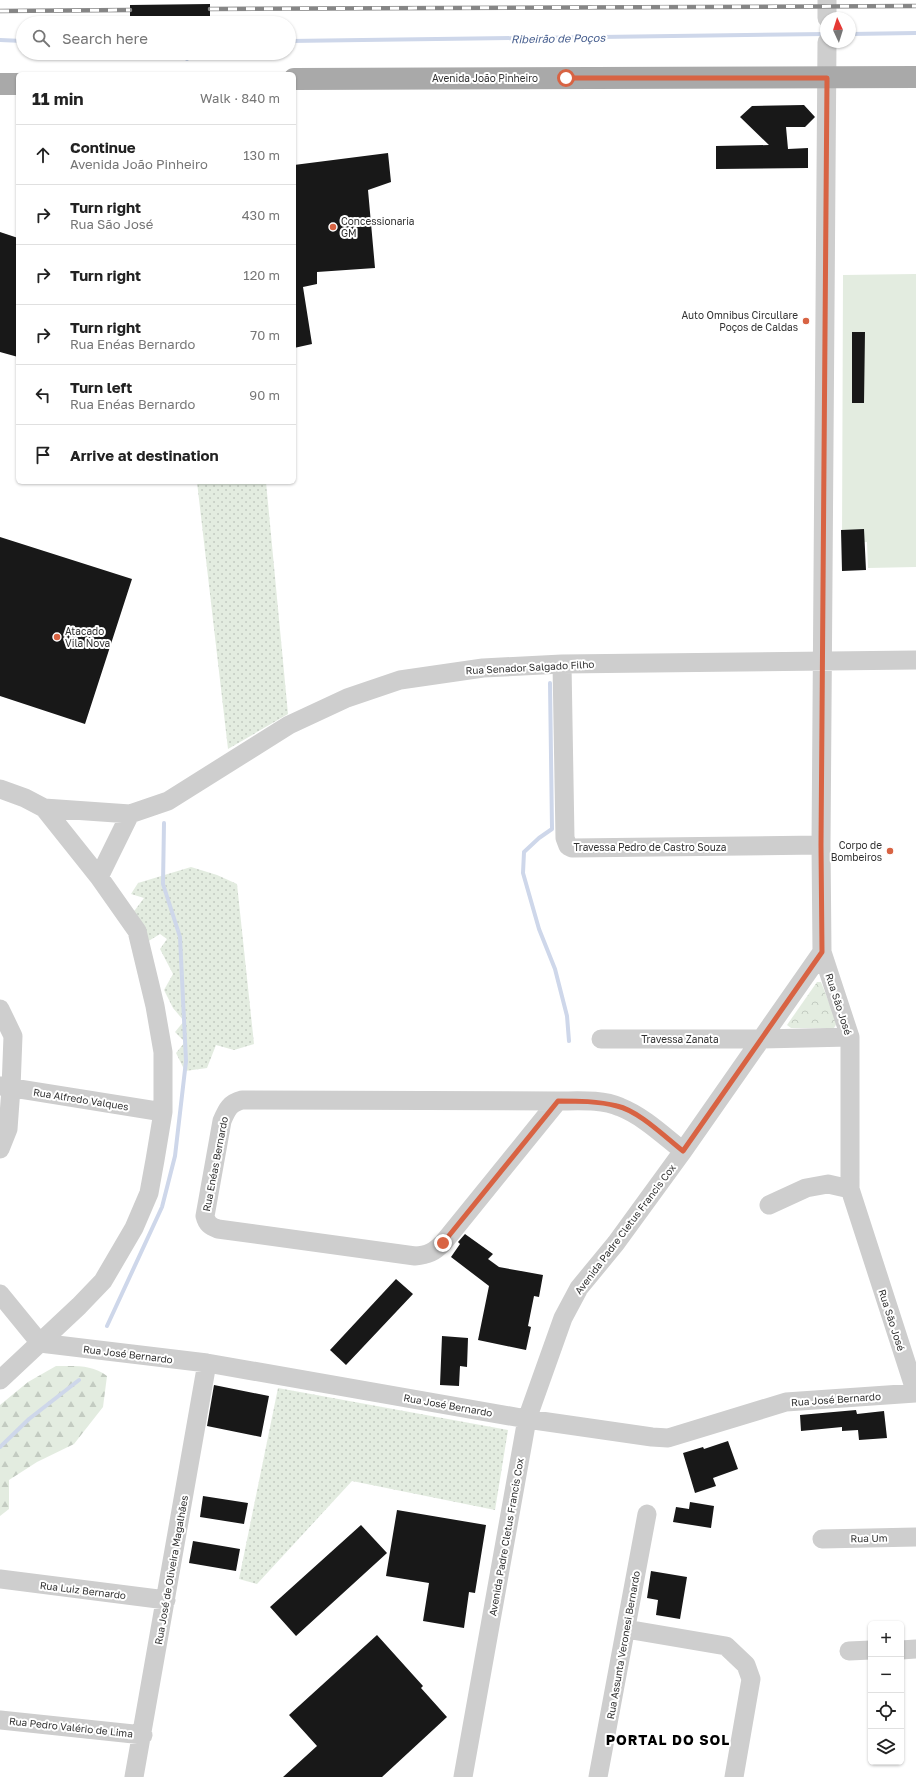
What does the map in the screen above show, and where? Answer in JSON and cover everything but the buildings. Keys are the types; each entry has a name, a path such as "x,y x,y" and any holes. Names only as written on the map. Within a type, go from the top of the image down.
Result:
{"main road":[{"name":"Avenida João Pinheiro","path":"296,79 827,60 916,77"},
{"path":"0,84 16,84"}],"street":[{"name":"Rua São José","path":"827,60 822,660 822,952 850,1037 850,1189 916,1393"},
{"name":"Rua Senador Salgado Filho","path":"130,814 168,801 289,724 347,698 400,680 483,668 562,664 916,660"},
{"name":"Travessa Pedro de Castro Souza","path":"562,664 565,838 568,846 572,848 821,845"},
{"path":"0,789 25,798 44,808 99,876 137,931 155,1006 163,1052 163,1112 149,1193 134,1228 103,1281 0,1380"},
{"path":"44,808 130,814 99,876"},
{"name":"Avenida Padre Cletus Francis Cox","path":"463,1777 527,1419 563,1318 579,1288 616,1243 683,1151 822,952"},
{"path":"0,1009 13,1036 6,1087 8,1128 0,1149"},
{"name":"Travessa Zanata","path":"600,1040 760,1040 850,1037"},
{"name":"Rua Alfredo Valques","path":"6,1087 163,1112"},
{"name":"Rua Enéas Bernardo","path":"558,1101 443,1243 433,1252 426,1255 415,1256 218,1229 210,1226 206,1222 205,1216 222,1120 227,1108 234,1102 242,1100 558,1101 593,1102 618,1106 639,1117 683,1151"},
{"path":"769,1205 806,1188 828,1184 850,1189"},
{"path":"0,1294 40,1343"},
{"name":"Rua José Bernardo","path":"40,1343 207,1363 527,1419 668,1438 786,1402 916,1393"},
{"name":"Rua José de Oliveira Magalhães","path":"134,1777 143,1735 207,1363"},
{"name":"Rua Assunta Veronesi Bernardo","path":"598,1777 647,1514"},
{"name":"Rua Um","path":"822,1539 916,1537"},
{"name":"Rua Luiz Bernardo","path":"0,1580 166,1600"},
{"path":"626,1629 726,1646 746,1665 751,1679 734,1777"},
{"path":"904,1650 916,1649"},
{"path":"849,1651 868,1650"},
{"name":"Rua Pedro Valério de Lima","path":"0,1720 143,1735"}],"green space":[{"path":"916,274 916,567 868,568 867,542 842,544 843,275"},
{"path":"197,484 266,484 288,714 228,749"},
{"path":"191,867 217,875 237,884 254,1044 234,1050 216,1045 207,1068 185,1071 176,1053 185,1042 175,1032 184,1021 173,1008 164,990 173,974 160,949 167,939 160,934 147,942 132,914 144,898 131,894 138,883"},
{"path":"817,982 821,982 837,1023 834,1028 791,1028 787,1025"},
{"path":"56,1366 76,1366 95,1369 107,1376 103,1407 74,1444 37,1462 9,1480 9,1509 0,1516 0,1405 28,1382"},
{"path":"278,1388 508,1430 495,1510 352,1481 257,1584 239,1579"}],"waterway":[{"name":"Ribeirão de Poços","path":"856,34 916,33"},
{"name":"Ribeirão de Poços","path":"296,41 820,34"},
{"name":"Ribeirão de Poços","path":"0,40 16,41"},
{"path":"550,683 552,829 539,838 524,852 523,873 539,929 555,969 567,1016 569,1041"},
{"path":"107,1326 162,1207 175,1156 186,1061 180,937 163,884 164,823"},
{"path":"0,1447 29,1419 79,1380"}],"railway":[{"path":"210,9 916,6"},
{"path":"0,11 130,10"}],"place":[{"name":"Concessionaria GM","path":"333,227"},
{"name":"Auto Omnibus Circullare Poços de Caldas","path":"806,321"},
{"name":"Atacado Vila Nova","path":"57,637"},
{"name":"Corpo de Bombeiros","path":"890,851"}],"district":[{"name":"PORTAL DO SOL","path":"668,1739"}],"route":[{"path":"443,1243 558,1101 593,1102 618,1106 639,1117 683,1151 822,952 822,660 828,136 827,78 566,78"}]}
